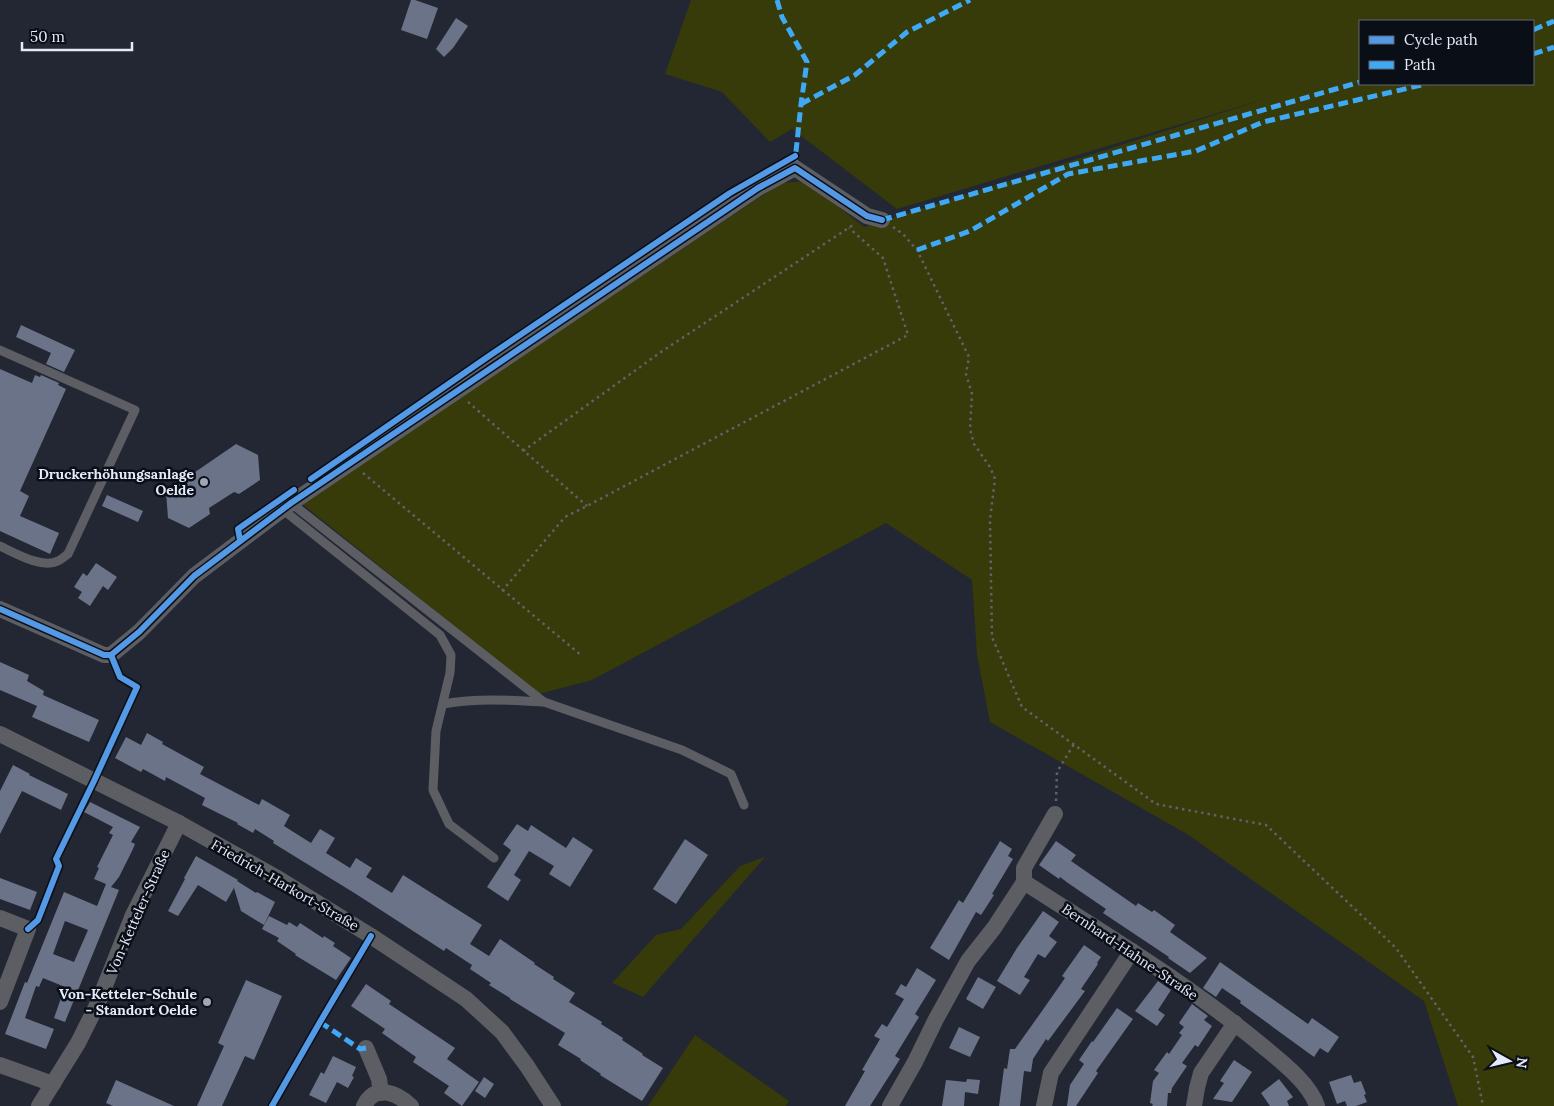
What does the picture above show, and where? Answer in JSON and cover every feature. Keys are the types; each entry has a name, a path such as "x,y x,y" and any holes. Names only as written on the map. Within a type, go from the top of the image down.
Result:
{"street":[{"path":"0,609 104,655 111,655 139,632 194,576 287,506 758,188 795,168 874,218"},
{"name":"Friedrich-Harkort-Straße","path":"0,734 179,823 372,936 466,999 502,1032 527,1066 552,1106"},
{"path":"891,1105 968,961 994,928 1024,882 1024,868 1055,814"},
{"name":"Von-Ketteler-Straße","path":"39,1106 78,1042 98,1003 133,915 179,823"},
{"name":"Bernhard-Hahne-Straße","path":"1024,882 1132,951 1235,1023 1290,1069 1315,1099 1317,1106"},
{"path":"0,918 28,929 0,1002"},
{"path":"1044,1106 1051,1074 1132,951"},
{"path":"1194,1106 1201,1073 1235,1023"},
{"path":"366,1048 379,1079 381,1093"},
{"path":"0,1065 53,1084"},
{"path":"364,1106 367,1100 376,1094 390,1092 403,1098 411,1106"}],"lane":[{"path":"0,350 135,410 68,554 58,562 47,564 34,561 0,546"},
{"path":"287,506 544,702"},
{"path":"287,506 440,635 451,655 450,673 436,731 433,790 449,824 494,858"},
{"path":"443,704 457,701 503,699 544,702 682,750 731,774 744,805"}],"path":[{"path":"523,451 661,352 848,228 874,218 903,234 917,250 969,357 966,374 972,394 970,429 974,444 990,467 995,479 990,519 992,637 1022,706 1156,804 1266,825 1396,948 1473,1057 1483,1106"},
{"path":"502,591 565,516 908,335 883,258 848,228"},
{"path":"456,391 587,506"},
{"path":"350,463 582,656"},
{"path":"1055,814 1057,772 1074,744"}],"shaded area":[{"path":"691,0 1554,0 1554,1106 1458,1106 1424,1001 1187,834 990,722 977,655 972,580 886,523 592,680 539,694 301,503 781,183 806,181 864,227 1268,98 897,209 792,129 770,142 722,92 665,74"},
{"path":"765,857 643,997 612,983 656,935 681,929 740,866"},
{"path":"695,1035 789,1101 786,1106 648,1106"}],"building":[{"path":"411,0 438,8 427,39 401,30"},
{"path":"456,18 468,26 453,48 444,57 436,49"},
{"path":"21,325 75,350 64,372 46,364 51,353 16,337"},
{"path":"0,369 32,383 35,375 40,377 41,375 59,383 58,385 66,389 20,491 29,496 20,516 59,533 50,554 0,531"},
{"path":"236,444 258,455 260,480 239,494 234,492 209,508 210,514 189,528 168,518 166,492"},
{"path":"107,495 143,511 138,522 102,506"},
{"path":"96,563 117,577 108,590 103,586 90,606 78,598 82,592 74,587 83,573 87,576"},
{"path":"0,662 29,675 27,681 44,691 43,695 99,720 89,742 32,717 37,706 0,690"},
{"path":"147,733 163,742 162,744 204,767 200,774 259,805 262,799 290,815 284,826 311,843 320,829 335,838 326,853 350,868 356,858 372,868 366,877 392,893 403,875 482,925 470,944 489,956 500,939 554,977 553,979 575,993 569,1002 602,1022 601,1024 623,1038 622,1040 663,1068 642,1101 600,1075 581,1059 558,1045 565,1033 489,985 491,983 470,969 472,965 446,948 444,951 273,843 274,841 255,829 253,833 238,823 202,805 205,798 166,777 165,781 143,769 141,772 115,758 126,737 141,745"},
{"path":"13,765 68,794 61,810 22,791 0,834 0,791"},
{"path":"90,802 140,827 131,842 135,844 132,851 119,877 111,887 119,890 65,1022 54,1018 65,987 43,978 39,987 36,986 25,1018 54,1029 46,1049 5,1034 64,892 97,906 106,884 94,879 99,868 97,867 113,835 109,833 113,827 84,812","holes":["65,921 88,930 74,962 53,954"]},
{"path":"517,824 528,831 531,825 566,848 573,837 593,850 570,887 549,874 554,866 529,851 514,875 521,880 508,901 487,887 511,850 503,844"},
{"path":"685,839 708,855 676,904 653,889"},
{"path":"1000,841 1012,849 1008,856 1013,859 992,894 994,895 981,915 976,912 949,960 930,948 959,900 963,903"},
{"path":"1056,841 1076,855 1071,861 1136,906 1138,903 1152,912 1154,910 1175,925 1170,932 1207,958 1190,973 1103,913 1106,909 1039,865"},
{"path":"196,856 238,880 256,893 275,902 264,925 241,911 234,888 226,902 198,885 178,916 168,911"},
{"path":"0,878 37,892 30,910 0,899"},
{"path":"1043,911 1059,922 1049,936 1057,942 1045,958 1038,954 1024,977 1030,980 1020,995 997,981"},
{"path":"269,916 287,925 289,922 297,927 300,923 323,938 324,936 335,943 333,946 351,958 336,980 295,955 277,941 279,938 262,929"},
{"path":"1084,945 1101,957 1081,989 1085,991 1048,1041 1046,1039 1033,1059 1031,1072 1024,1071 1020,1106 999,1106 1004,1068 1007,1069 1010,1049 1015,1049 1065,978 1062,976"},
{"path":"1220,962 1308,1024 1312,1018 1339,1037 1328,1053 1320,1048 1314,1057 1222,988 1216,997 1203,988"},
{"path":"917,968 936,980 915,1014 919,1017 895,1056 900,1059 870,1106 845,1106 865,1071 862,1070 880,1039 874,1036 882,1024 887,1027 904,999 895,994 901,984 906,987"},
{"path":"978,977 996,987 983,1009 966,999"},
{"path":"246,980 282,996 254,1060 245,1056 222,1106 197,1106 224,1046 218,1043"},
{"path":"1158,981 1171,990 1158,1010 1165,1015 1157,1026 1135,1011"},
{"path":"366,984 391,1001 389,1004 455,1048 447,1059 479,1082 462,1106 444,1093 449,1086 413,1062 416,1057 382,1033 385,1029 351,1006"},
{"path":"1192,1004 1208,1016 1204,1020 1212,1026 1198,1047 1195,1045 1182,1063 1187,1066 1172,1088 1171,1093 1168,1093 1167,1106 1152,1106 1153,1104 1150,1103 1153,1081 1159,1073 1154,1070 1167,1052 1169,1054 1182,1035 1179,1033 1184,1027 1179,1023"},
{"path":"1117,1008 1133,1019 1096,1071 1098,1073 1076,1106 1067,1106 1070,1085 1084,1064 1079,1060"},
{"path":"959,1027 980,1037 970,1057 949,1048"},
{"path":"333,1056 356,1067 352,1076 354,1077 348,1088 337,1082 326,1103 309,1095 321,1072 324,1074"},
{"path":"1234,1060 1252,1072 1232,1102 1213,1099 1224,1083 1220,1081"},
{"path":"1351,1075 1354,1083 1361,1081 1367,1102 1356,1106 1347,1106 1345,1101 1337,1104 1329,1082"},
{"path":"484,1077 494,1084 485,1098 475,1091"},
{"path":"967,1079 980,1080 978,1094 965,1092 964,1106 942,1106 946,1080 966,1082"},
{"path":"1279,1079 1293,1097 1287,1101 1289,1106 1270,1106 1261,1093"},
{"path":"116,1080 174,1106 113,1106 106,1103"}],"marked path":[{"path":"777,0 782,17 807,62 795,161"},
{"path":"801,104 855,75 907,32 970,0"},
{"path":"1534,30 1554,21"},
{"path":"1534,54 1554,47"},
{"path":"882,220 1359,82"},
{"path":"917,250 970,231 1068,174 1196,151 1263,122 1422,85"},
{"path":"320,1022 360,1049 366,1048"}],"cycle path":[{"path":"311,479 730,193 795,156"},
{"path":"111,655 139,632 194,576 291,503 758,188 795,168 867,216 882,220"},
{"path":"240,540 238,529 294,490"},
{"path":"0,609 104,655 111,655"},
{"path":"28,929 38,920 59,866 56,859 137,687 120,677 111,655"},
{"path":"272,1106 371,936"}],"place":[{"name":"Druckerhöhungsanlage Oelde","path":"204,482"},
{"name":"Von-Ketteler-Schule - Standort Oelde","path":"207,1002"}]}
